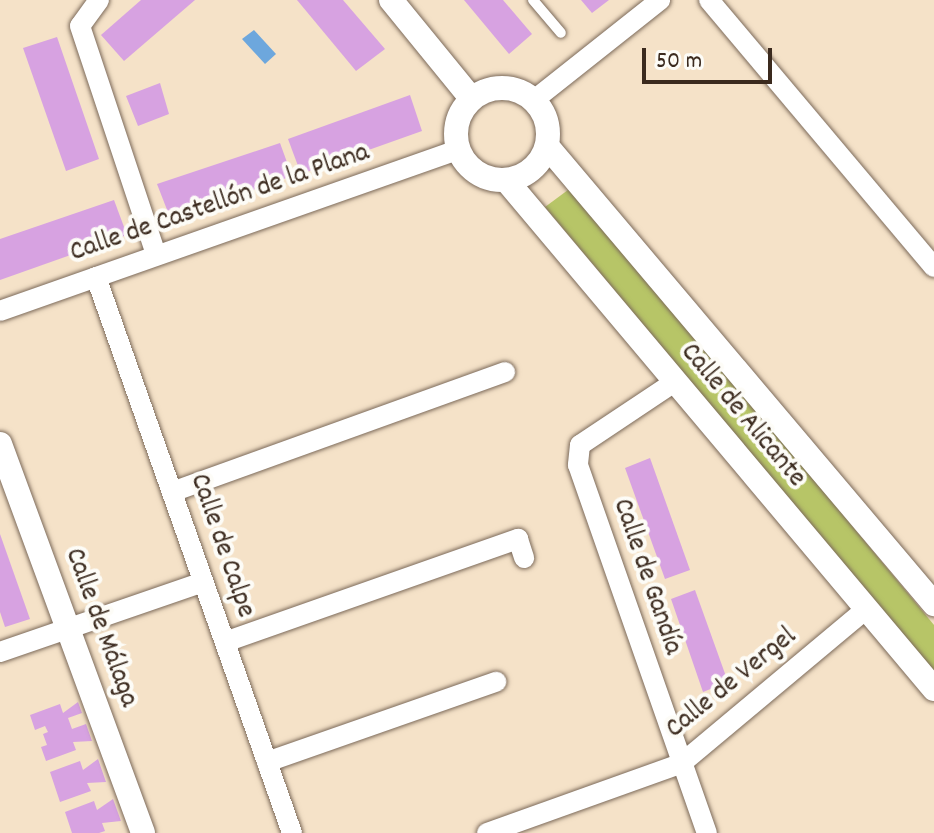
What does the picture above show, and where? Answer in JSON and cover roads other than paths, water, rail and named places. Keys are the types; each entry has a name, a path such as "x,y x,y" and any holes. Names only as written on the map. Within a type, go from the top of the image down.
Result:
{"street":[{"path":"99,0 80,26 156,255"},
{"path":"391,0 471,98"},
{"path":"534,100 659,0"},
{"path":"709,0 934,267"},
{"path":"510,87 534,100 547,121 547,146 532,169 506,180 482,176 458,150 456,122 471,98 510,87"},
{"name":"Calle de Alicante","path":"547,146 934,604"},
{"name":"Calle de Castellón de la Plana","path":"0,311 458,150"},
{"name":"Calle de Alicante","path":"506,180 673,383 934,689"},
{"name":"Calle de Calpe","path":"96,277 292,833"},
{"path":"172,492 505,372"},
{"name":"Calle de Gandía","path":"673,383 580,445 578,465 707,833"},
{"name":"Calle de Málaga","path":"0,444 143,833"},
{"path":"225,642 518,539 524,558"},
{"path":"0,652 203,582"},
{"name":"Calle de Vergel","path":"487,833 682,763 866,609"},
{"path":"267,762 496,682"}],"lane":[{"path":"533,0 561,33"}],"water":[{"path":"254,30 276,54 265,64 242,39"}]}
